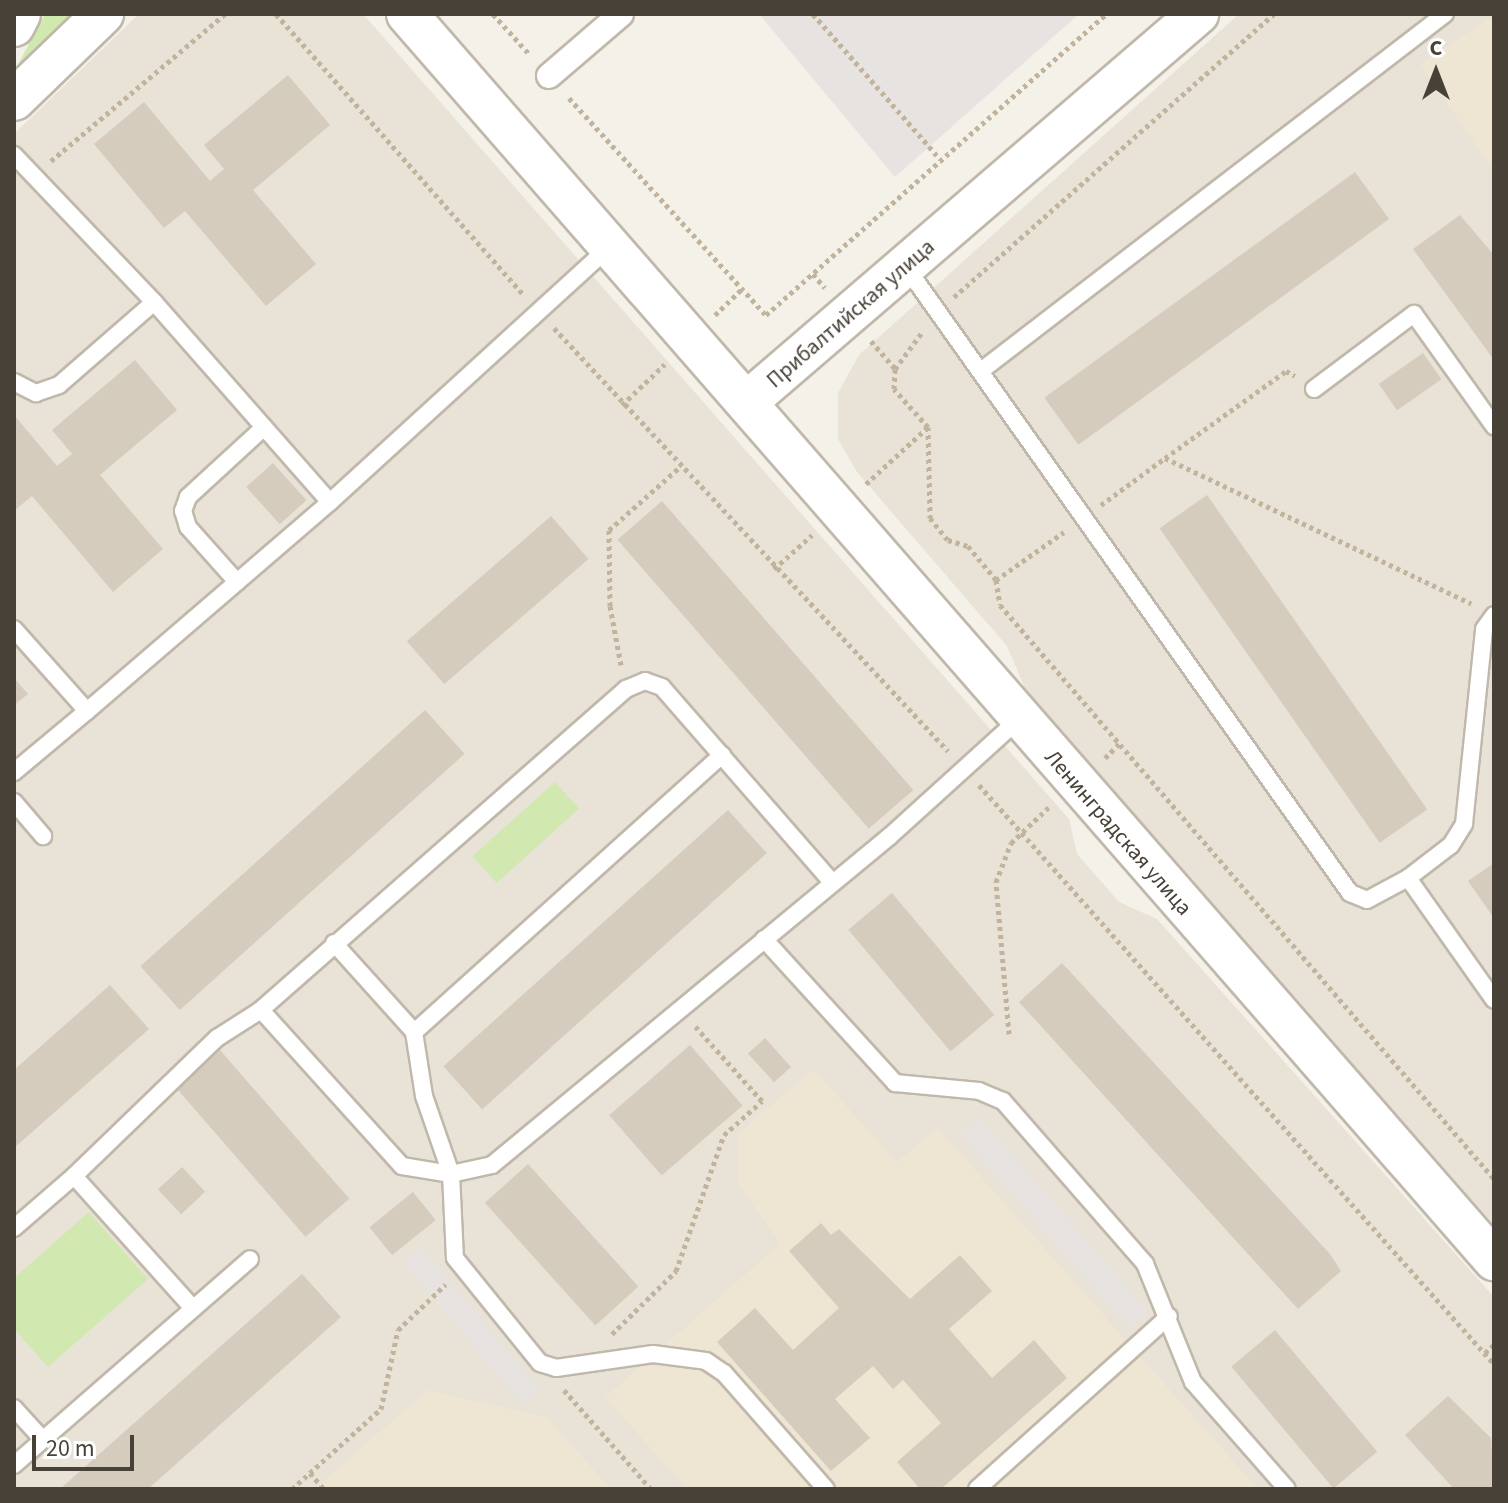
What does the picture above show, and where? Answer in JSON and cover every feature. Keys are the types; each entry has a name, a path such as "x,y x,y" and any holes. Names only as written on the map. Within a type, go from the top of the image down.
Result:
{"street":[{"path":"14,26 20,14"},
{"path":"14,100 103,14"},
{"name":"Прибалтийская улица","path":"407,14 748,401 1198,14"},
{"path":"549,76 621,14"},
{"name":"Ленинградская улица","path":"748,401 1075,784 1494,1260"}],"lane":[{"path":"982,370 1445,14"},
{"path":"14,155 154,302 330,502"},
{"path":"14,772 330,502 611,245"},
{"path":"906,267 941,308 1082,519 1350,893 1367,900 1408,878 1451,845 1464,824 1487,611"},
{"path":"14,382 36,393 59,385 154,302"},
{"path":"1314,389 1414,314 1494,426"},
{"path":"237,582 188,527 183,511 188,497 264,427"},
{"path":"14,629 87,711"},
{"path":"14,1228 74,1176 217,1038 261,1010 626,689 645,681 662,687 831,881"},
{"path":"261,1010 402,1166 451,1174 492,1165 512,1152 966,770 1019,719"},
{"path":"414,1032 722,755"},
{"path":"14,802 43,836"},
{"path":"1408,878 1494,1000"},
{"path":"764,939 895,1083 979,1091 1003,1101 1145,1264 1169,1316 1193,1382 1287,1489"},
{"path":"334,943 414,1032 424,1096 451,1174 451,1240 462,1269 540,1363 575,1366 653,1354 706,1361 826,1489"},
{"path":"74,1176 193,1308"},
{"path":"14,1465 250,1259"},
{"path":"977,1489 1169,1316"},
{"path":"14,1408 43,1440"}],"path":[{"path":"34,175 225,14"},
{"path":"276,14 680,467 966,770 1494,1364"},
{"path":"493,14 766,315 1106,14"},
{"path":"813,14 940,159"},
{"path":"1274,14 941,308 895,369 894,389 928,427 930,518 948,540 968,546 996,580 1000,605 1494,1179"},
{"path":"996,580 1286,371 1314,389"},
{"path":"774,569 928,427"},
{"path":"1165,458 1487,611"},
{"path":"626,689 610,606 609,530 680,467"},
{"path":"1009,1034 996,882 1021,832 1119,744"},
{"path":"575,1366 653,1299 676,1271 724,1135 762,1101 681,1010"},
{"path":"292,1489 381,1409 398,1330 462,1269"},
{"path":"1485,1353 1494,1345"},
{"path":"540,1363 651,1489"},
{"path":"310,1473 324,1489"}],"shaded area":[{"path":"139,14 363,14 1069,819 1077,854 1119,902 1157,919 1494,1297 1494,1489 14,1489 14,134"},
{"path":"759,14 1079,14 895,177"},
{"path":"1239,14 1494,14 1494,1225 1029,698 1007,646 857,472 838,439 838,393 859,355"},
{"path":"1494,15 1494,172 1420,64"},
{"path":"813,1069 897,1162 937,1127 1258,1489 687,1489 605,1397 780,1244 738,1183 738,1133"},
{"path":"979,1117 1148,1312 1129,1328 960,1133"},
{"path":"421,1248 540,1390 522,1405 403,1263"},
{"path":"427,1390 547,1417 611,1489 315,1489"}],"green space":[{"path":"45,14 78,14 14,74 14,72"},
{"path":"555,782 579,809 497,883 473,856"},
{"path":"89,1212 148,1279 48,1367 14,1329 14,1278"}],"building":[{"path":"288,75 330,125 253,190 316,264 266,306 185,211 164,228 94,144 144,102 210,181 224,169 204,145"},
{"path":"1355,172 1389,219 1078,445 1044,398"},
{"path":"1460,215 1494,255 1494,360 1413,249"},
{"path":"1423,353 1441,379 1397,410 1379,384"},
{"path":"135,360 177,410 100,475 163,549 113,592 32,496 14,511 14,415 57,466 72,454 52,430"},
{"path":"273,463 306,500 280,524 246,487"},
{"path":"1207,495 1427,810 1380,843 1159,528"},
{"path":"662,501 913,790 869,829 617,540"},
{"path":"551,516 588,559 444,684 407,641"},
{"path":"14,678 28,694 14,705"},
{"path":"425,710 464,754 180,1010 140,966"},
{"path":"728,810 767,853 482,1109 443,1066"},
{"path":"1494,863 1494,918 1468,881"},
{"path":"892,893 994,1015 951,1051 848,930"},
{"path":"1062,963 1330,1254 1341,1271 1298,1309 1019,1002"},
{"path":"110,985 149,1029 14,1148 14,1070"},
{"path":"765,1038 791,1067 774,1082 748,1053"},
{"path":"690,1045 742,1105 662,1176 609,1115"},
{"path":"220,1050 349,1199 305,1237 176,1088"},
{"path":"528,1164 638,1287 595,1325 485,1203"},
{"path":"182,1167 205,1192 181,1214 158,1190"},
{"path":"413,1192 436,1220 392,1255 369,1227"},
{"path":"821,1223 831,1235 839,1229 910,1299 960,1255 992,1291 949,1329 992,1378 1034,1340 1067,1378 941,1489 920,1489 897,1462 941,1423 903,1380 893,1389 873,1366 835,1399 870,1438 831,1471 717,1342 755,1308 793,1350 839,1308 789,1251"},
{"path":"302,1274 341,1317 148,1489 60,1489"},
{"path":"1275,1330 1377,1452 1334,1488 1231,1367"},
{"path":"1448,1396 1491,1438 1494,1489 1454,1489 1405,1435"}]}
